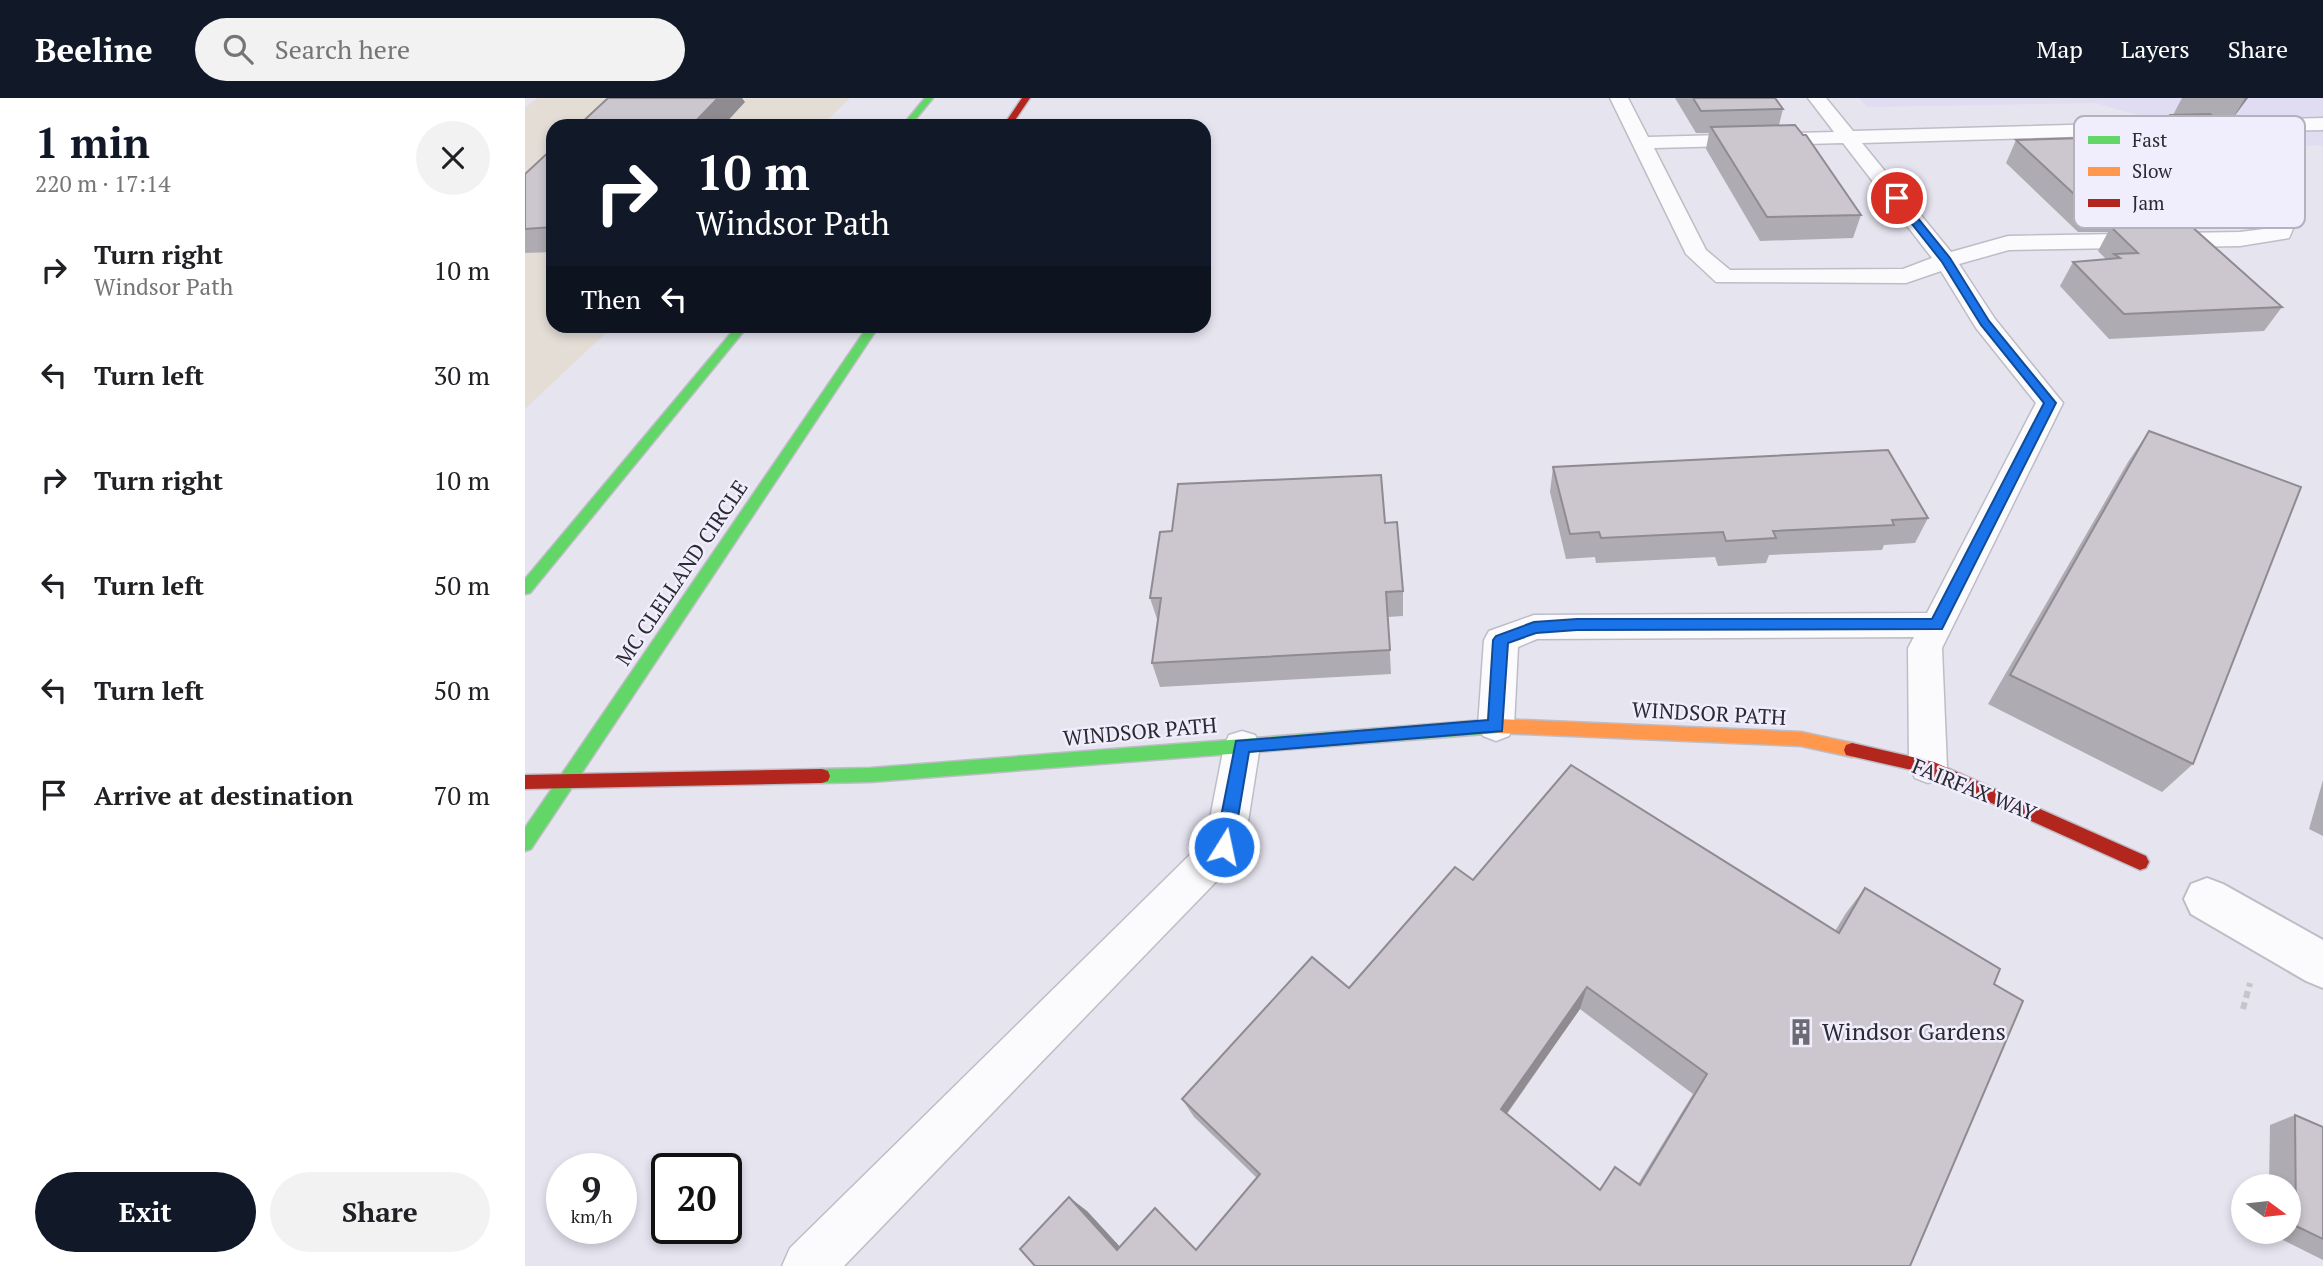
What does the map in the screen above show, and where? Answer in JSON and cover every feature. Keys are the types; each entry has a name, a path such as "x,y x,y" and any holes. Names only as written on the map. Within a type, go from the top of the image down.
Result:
{"main road":[{"path":"912,119 929,98"},
{"path":"1012,119 1026,98"},
{"path":"525,589 736,333"},
{"name":"MC CLELLAND CIRCLE","path":"525,843 868,333"},
{"name":"WINDSOR PATH","path":"525,782 870,775 1496,726 1801,739"},
{"name":"FAIRFAX WAY","path":"1801,739 1928,767 2140,862"}],"street":[{"path":"2207,899 2323,965"}],"lane":[{"path":"1619,98 1697,254 1724,277 1906,276 2008,243 2240,239 2281,233 2283,228"},
{"path":"1817,98 1946,261 1985,323 2050,403 1925,648 1928,767"},
{"path":"2165,112 2172,116"},
{"path":"2305,124 2323,124"},
{"path":"1643,143 2074,129"},
{"path":"1496,726 1501,640 1534,628 1577,625 1936,625"},
{"path":"808,1266 1224,847 1242,746"}],"shaded area":[{"path":"537,98 850,98 828,119 546,119 546,333 606,333 525,409 525,108"},
{"path":"1859,98 2323,98 2323,145 2305,146 2305,116 2141,116 2096,103 1867,107"}],"building":[{"path":"608,98 718,98 698,119 586,119"},
{"path":"1693,98 1775,98 1783,109 1701,111"},
{"path":"2210,114 2213,116 2169,116"},
{"path":"1795,125 1806,135 1861,215 1767,217 1711,127"},
{"path":"2074,138 2074,194 2016,140"},
{"path":"546,154 546,228 525,229 525,174"},
{"path":"2112,228 2193,228 2282,307 2124,314 2073,262 2120,258 2114,254 2138,253"},
{"path":"2149,431 2301,487 2193,764 2010,675"},
{"path":"1888,450 1928,518 1892,520 1894,525 1773,531 1776,538 1726,541 1723,532 1601,538 1599,532 1570,534 1553,467"},
{"path":"1381,475 1385,523 1397,522 1403,591 1386,592 1390,650 1152,663 1161,598 1150,598 1160,532 1172,531 1178,484"},
{"name":"Windsor Gardens","path":"1571,765 1839,933 1865,888 2000,969 1994,984 2023,1001 1910,1266 1035,1266 1020,1249 1069,1197 1117,1250 1155,1208 1196,1250 1260,1174 1182,1099 1312,957 1349,988 1455,867 1473,880","holes":["1587,987 1707,1074 1640,1185 1615,1167 1600,1190 1501,1109"]},
{"path":"2295,1115 2323,1127 2323,1239 2301,1228 2301,1174 2296,1174"}],"traffic: fast":[{"path":"912,119 929,98"},
{"path":"525,589 736,333"},
{"path":"525,843 868,333"},
{"path":"822,776 870,775 1498,726"}],"traffic: slow":[{"path":"1498,726 1801,739 1852,750"}],"traffic: jam":[{"path":"1012,119 1026,98"},
{"path":"1852,750 1928,767 2140,862"},
{"path":"525,782 822,776"}],"place":[{"name":"Windsor Gardens","path":"1801,1032"}],"route":[{"path":"1224,847 1242,746 1496,726 1501,640 1534,628 1577,625 1936,625 2050,403 1985,323 1946,261 1897,198"}]}
